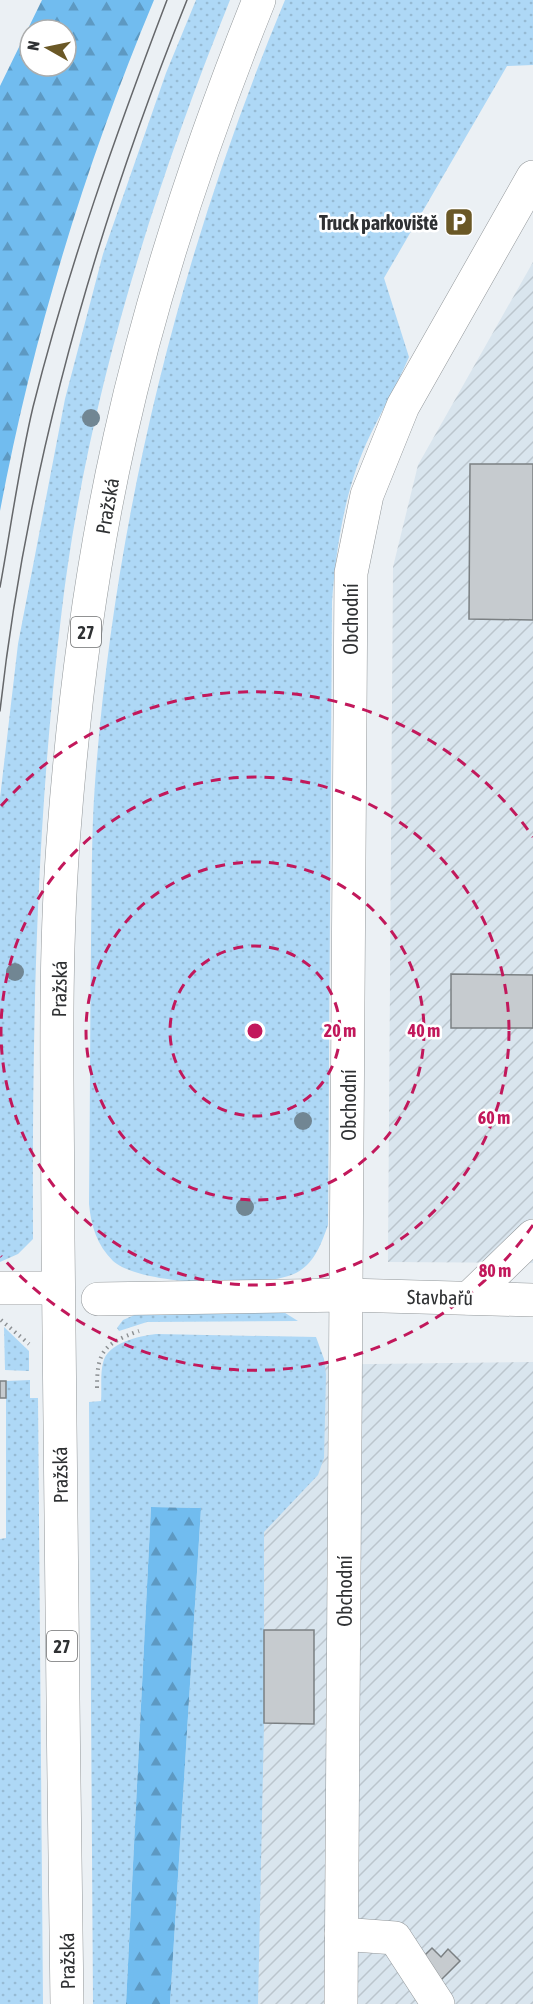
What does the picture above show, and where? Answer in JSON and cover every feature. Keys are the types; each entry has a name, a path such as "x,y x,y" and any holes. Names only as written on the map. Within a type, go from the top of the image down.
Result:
{"street":[{"name":"Pražská","path":"68,2004 58,1288 58,1059 63,845 74,730 92,592 119,439 151,315 186,198 230,71 259,0"},
{"name":"Obchodní","path":"341,2004 351,573 367,495 403,406 533,177"},
{"path":"469,1298 533,1236"},
{"path":"0,1288 58,1288"},
{"name":"Stavbařů","path":"98,1299 347,1295 533,1300"},
{"path":"341,1934 394,1938 438,2004"}],"path":[{"path":"0,1320 33,1350"},
{"path":"97,1388 97,1360 104,1350 137,1331 147,1330"}],"shaded area":[{"path":"196,0 230,0 174,149 125,303 86,460 72,538 53,695 41,850 33,1084 33,1239 18,1254 0,1262 0,798 18,644 65,399 103,254 166,73"},
{"path":"285,0 533,0 533,65 507,66 384,278 409,357 366,444 352,482 339,542 332,602 328,1225 313,1258 296,1273 280,1278 231,1283 174,1280 148,1276 127,1269 113,1261 96,1235 91,1220 89,1204 92,844 95,783 118,582 136,483 158,384 184,286 214,190"},
{"path":"533,262 533,1263 388,1262 393,567 418,465"},
{"path":"282,1311 298,1321 147,1322 119,1331 117,1328 123,1320 139,1313"},
{"path":"4,1327 29,1351 29,1371 5,1370"},
{"path":"156,1334 316,1337 324,1359 326,1375 324,1458 318,1475 264,1532 264,1723 258,2004 170,2004 201,1508 151,1507 126,2004 93,2004 89,1402 101,1401 102,1367 111,1350 133,1339"},
{"path":"533,1362 533,2004 215,2004 222,1366"},
{"path":"30,1380 30,1398 38,1398 43,2004 0,2004 0,1539 6,1538 6,1381"}],"green space":[{"path":"42,0 154,0 105,125 64,252 28,381 0,511 0,86 18,49 18,78 78,78 78,18 33,18"},
{"path":"151,1507 201,1508 170,2004 126,2004"}],"building":[{"path":"470,464 533,464 533,620 469,619"},
{"path":"451,974 533,975 533,1028 451,1028"},
{"path":"0,1381 6,1381 6,1398 0,1398"},
{"path":"264,1630 314,1630 314,1724 264,1723"},
{"path":"432,1948 441,1957 448,1949 460,1961 440,1981 420,1960"}],"tram line":[{"path":"0,587 23,452 47,355 77,252 129,101 167,0"},
{"path":"0,711 12,619 28,528 69,349 123,173 187,0"}],"place":[{"name":"Truck parkoviště","path":"459,222"}]}
